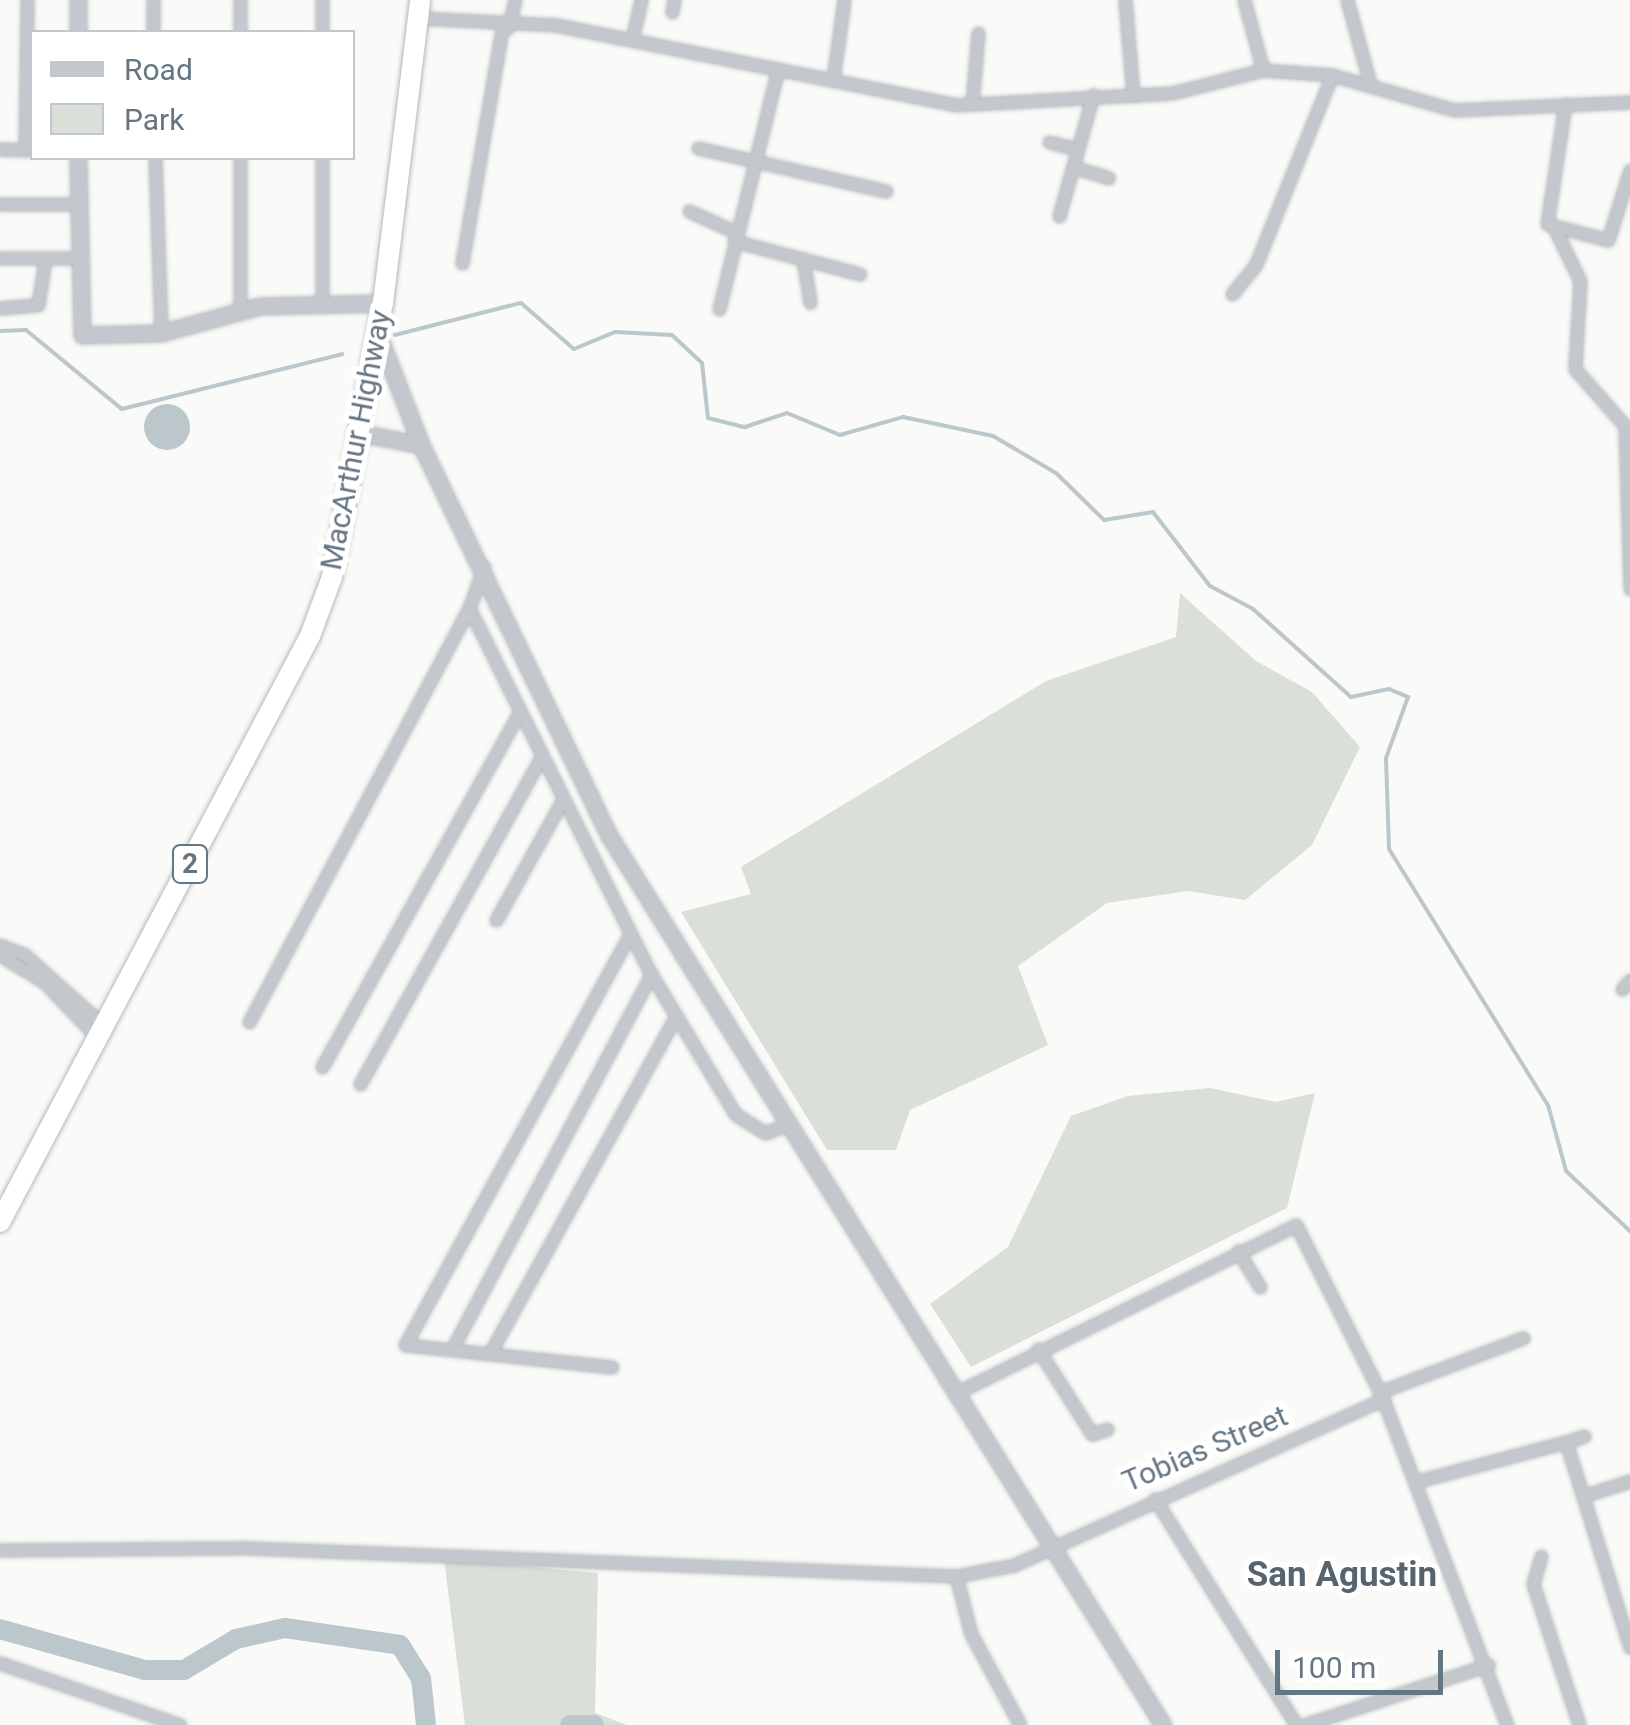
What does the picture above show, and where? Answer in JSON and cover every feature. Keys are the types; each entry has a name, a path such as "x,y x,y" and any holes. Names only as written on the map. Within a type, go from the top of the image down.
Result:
{"highway":[{"name":"MacArthur Highway","path":"0,1222 310,636 360,434 375,327 383,303 419,9"}],"street":[{"path":"0,149 29,150 27,0"},
{"path":"78,0 78,30"},
{"path":"153,0 153,30"},
{"path":"240,0 240,30"},
{"path":"322,0 322,30"},
{"path":"462,263 505,28 515,0"},
{"path":"632,39 641,0"},
{"path":"834,79 844,0"},
{"path":"1124,0 1133,96"},
{"path":"1244,0 1262,70"},
{"path":"1347,0 1370,87"},
{"path":"419,9 505,28 542,23 972,103 1133,96 1262,70 1332,75 1454,110 1630,102"},
{"path":"972,103 978,33"},
{"path":"719,309 753,158 778,69"},
{"path":"1232,294 1256,264 1332,75"},
{"path":"1059,216 1093,95"},
{"path":"1565,104 1546,220 1554,226 1608,240 1630,170"},
{"path":"1049,142 1078,150"},
{"path":"698,148 886,192"},
{"path":"78,160 82,334 161,333 240,313 322,302 383,303"},
{"path":"155,160 161,333"},
{"path":"240,160 240,313"},
{"path":"322,160 322,302"},
{"path":"1073,168 1108,178"},
{"path":"0,204 77,204"},
{"path":"689,211 736,237 860,274"},
{"path":"1554,226 1580,280 1575,370 1625,426 1630,588"},
{"path":"0,258 79,258"},
{"path":"0,308 38,305 45,258"},
{"path":"803,259 810,302"},
{"path":"375,327 420,444 484,567 610,837 783,1126 1048,1550 1163,1725"},
{"path":"360,434 420,444"},
{"path":"249,1022 470,608 484,567"},
{"path":"470,608 630,934 734,1114 765,1133 783,1126"},
{"path":"322,1067 519,714"},
{"path":"360,1084 540,757"},
{"path":"496,920 562,801"},
{"path":"612,1366 405,1345 630,934"},
{"path":"0,944 47,978 100,1031"},
{"path":"0,955 47,978"},
{"path":"452,1349 651,974"},
{"path":"490,1353 676,1016"},
{"path":"954,1394 1238,1251 1301,1229 1418,1482 1488,1664 1506,1725"},
{"path":"1238,1251 1260,1287"},
{"name":"Tobias Street","path":"0,1550 250,1548 956,1576 1048,1550 1381,1396 1523,1338"},
{"path":"1038,1349 1092,1434 1106,1429"},
{"path":"1418,1482 1584,1436"},
{"path":"1566,1442 1630,1647"},
{"path":"1584,1496 1630,1481"},
{"path":"1155,1498 1296,1725"},
{"path":"1541,1556 1533,1584 1578,1725"},
{"path":"956,1576 971,1634 1020,1725"},
{"path":"0,1663 180,1725"},
{"path":"1304,1725 1488,1664"}],"green space":[{"path":"1180,593 1256,661 1312,692 1360,747 1312,845 1245,900 1188,891 1107,903 1018,966 1048,1045 910,1110 896,1150 827,1150 681,912 751,894 741,867 1046,681 1176,637"},
{"path":"1210,1088 1276,1102 1315,1093 1287,1208 971,1367 930,1304 1008,1247 1071,1116 1128,1096"},
{"path":"444,1559 598,1573 595,1713 627,1725 465,1725"}],"shaded area":[{"path":"167,404 183,411 190,427 183,443 167,450 151,443 144,427 151,411"}],"waterway":[{"path":"395,335 521,303 574,349 615,332 672,335 702,363 708,418 745,427 787,413 840,435 903,417 993,436 1056,473 1104,520 1153,512 1210,586 1253,609 1351,697 1389,689 1408,697 1386,758 1389,849 1548,1105 1566,1171 1630,1231"},
{"path":"0,331 26,330 122,409 342,354"},
{"path":"0,1629 145,1670 184,1670 236,1639 285,1628 400,1645 421,1678 426,1725"},
{"path":"570,1725 594,1725"}],"district":[{"name":"San Agustin","path":"1342,1575"}]}
